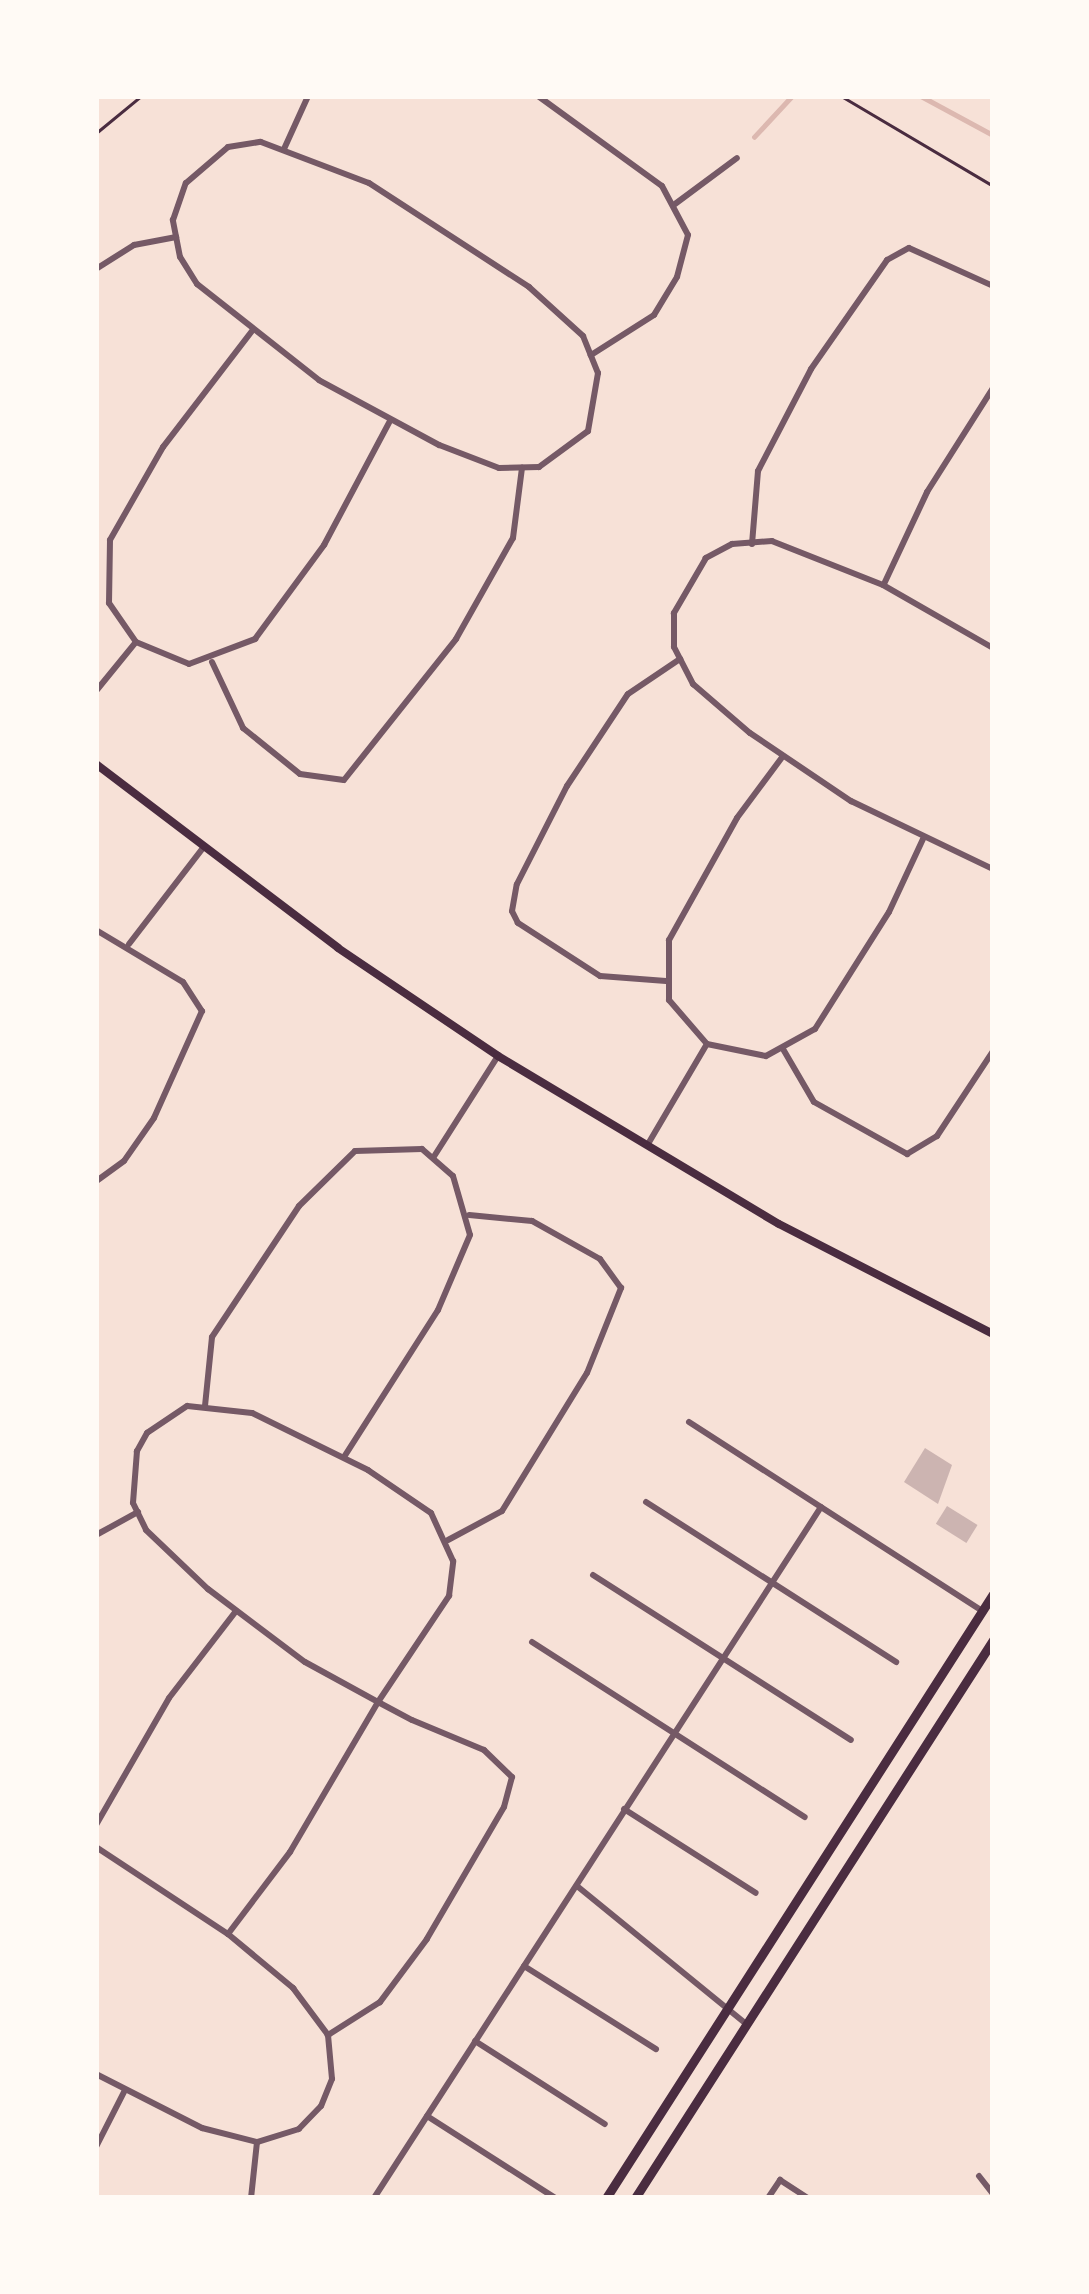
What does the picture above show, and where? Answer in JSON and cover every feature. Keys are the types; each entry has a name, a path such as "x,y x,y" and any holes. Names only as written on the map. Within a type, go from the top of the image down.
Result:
{"main road":[{"path":"96,764 203,848 498,1056 646,1148 993,1334"},
{"path":"606,2198 993,1594"},
{"path":"635,2198 993,1640"},
{"path":"951,1659 972,1672"}],"street":[{"path":"284,149 308,96"},
{"path":"538,96 612,146 675,204 688,235 677,277 635,333 591,355"},
{"path":"261,142 284,149 369,183 477,249 584,336 597,406 588,431 567,453 522,468 500,468 390,420 252,331 197,284 176,237 179,202 202,163 228,147 261,142"},
{"path":"675,204 737,158"},
{"path":"96,269 134,245 176,237"},
{"path":"752,544 758,471 811,369 887,260 909,248 993,286"},
{"path":"252,331 163,447 110,540 100,571 109,603 136,642 189,664 211,660 255,639 324,545 390,420"},
{"path":"884,585 927,492 993,388"},
{"path":"211,660 242,728 300,774 344,780 456,639 513,538 522,468"},
{"path":"993,648 884,585 811,554 752,544 706,558 685,582 674,613 680,659 693,684 782,756 922,838 993,869"},
{"path":"96,692 136,642"},
{"path":"667,981 600,976 518,923 512,910 517,884 567,786 628,694 680,659"},
{"path":"782,756 706,867 669,940 667,981 689,1032 707,1044 726,1054 783,1049 828,1013 922,838"},
{"path":"129,944 203,848"},
{"path":"96,930 129,944 183,982 202,1011 154,1118 124,1161 96,1181"},
{"path":"646,1148 707,1044"},
{"path":"783,1049 814,1102 908,1154 937,1136 993,1051"},
{"path":"433,1158 498,1056"},
{"path":"205,1406 212,1337 256,1265 334,1165 377,1145 433,1158 453,1176 469,1215 464,1254 438,1310 344,1457"},
{"path":"448,1540 502,1511 587,1373 621,1288 600,1259 532,1221 469,1215"},
{"path":"228,1934 302,1834 378,1702 449,1596 448,1540 431,1513 344,1457 252,1413 187,1406 147,1433 131,1474 146,1530 236,1611 378,1702 484,1750 509,1770 504,1807 427,1939 380,2002 328,2035"},
{"path":"689,1422 982,1611"},
{"path":"646,1502 896,1662"},
{"path":"387,2198 376,2195 820,1507"},
{"path":"96,1535 138,1512"},
{"path":"593,1575 851,1740"},
{"path":"96,1825 169,1698 236,1611"},
{"path":"532,1642 805,1817"},
{"path":"624,1810 756,1893"},
{"path":"96,1847 228,1934 293,1988 328,2035 332,2079 321,2106 299,2129 257,2142 202,2128 96,2074"},
{"path":"576,1885 746,2024"},
{"path":"524,1966 656,2048"},
{"path":"475,2041 605,2124"},
{"path":"96,2147 124,2090"},
{"path":"426,2115 556,2198"},
{"path":"251,2198 257,2142"},
{"path":"979,2176 993,2194"},
{"path":"768,2198 780,2180 808,2198"}],"path":[{"path":"96,133 141,96"},
{"path":"841,96 993,186"}],"building":[{"path":"925,1448 952,1465 938,1504 904,1482"},
{"path":"947,1506 978,1525 966,1543 936,1524"}],"waterway":[{"path":"754,137 792,96"},
{"path":"921,96 993,135"}]}
